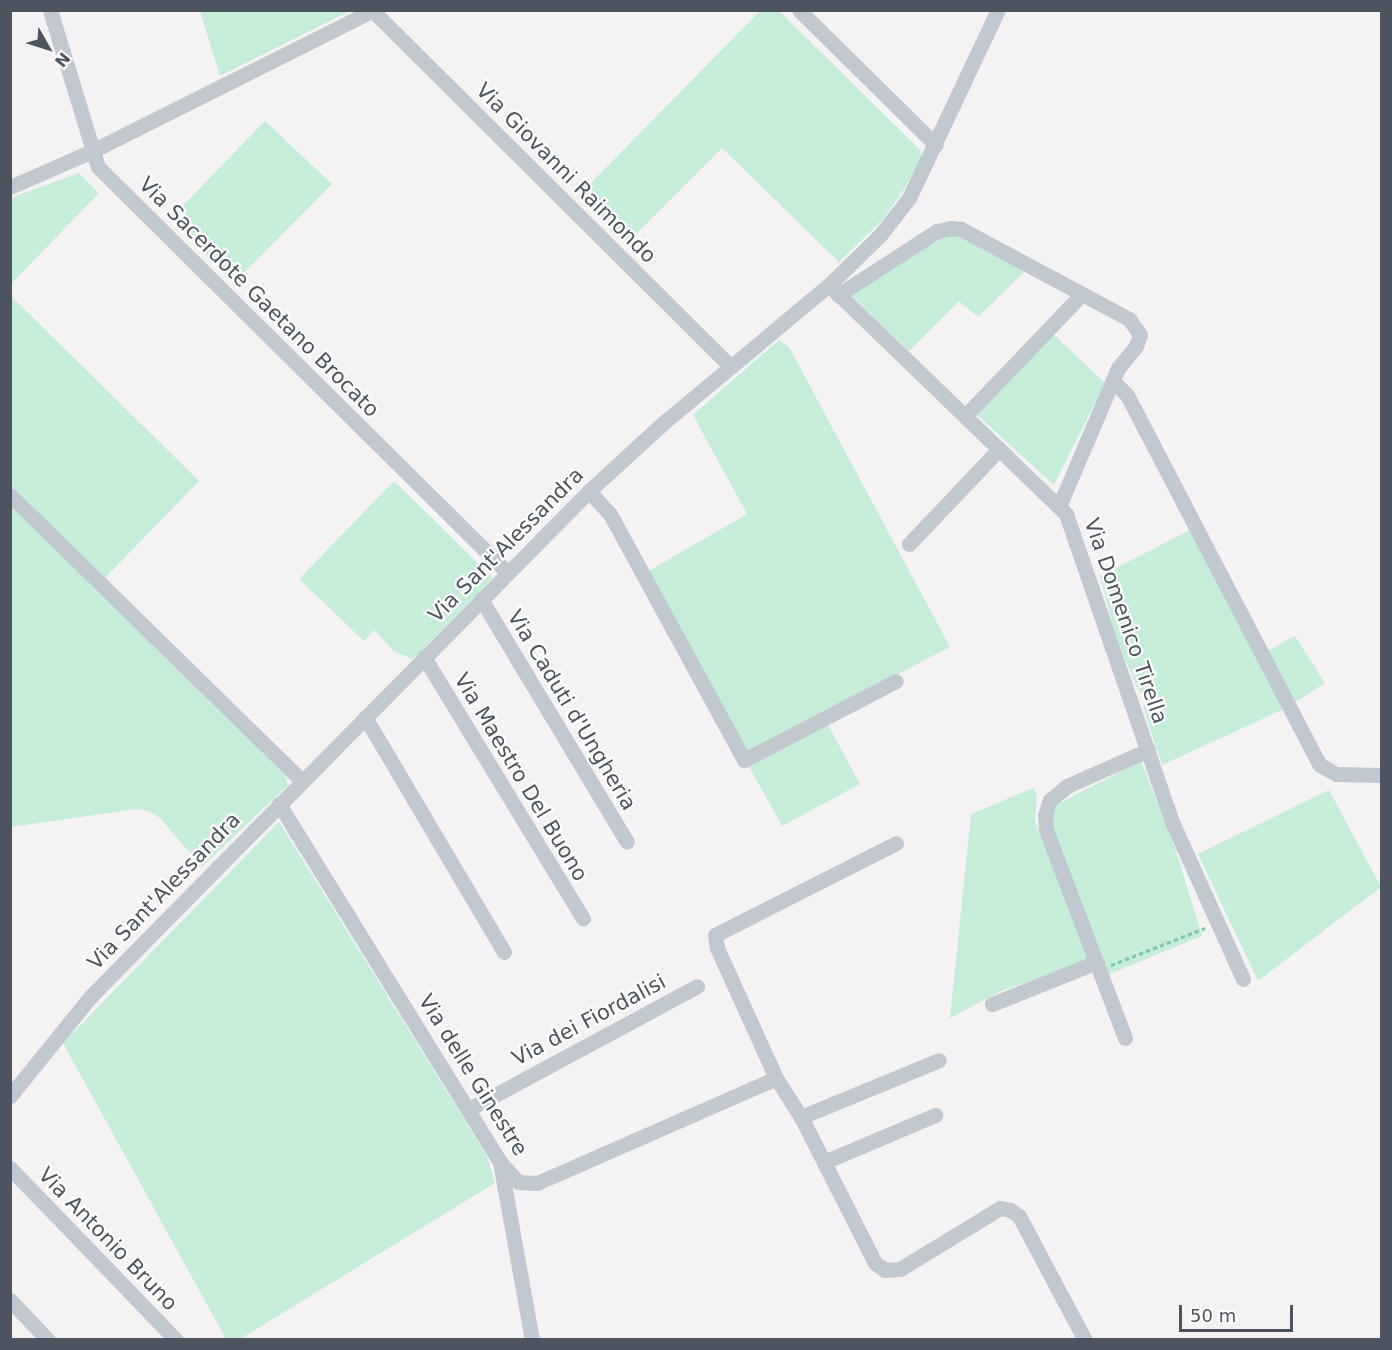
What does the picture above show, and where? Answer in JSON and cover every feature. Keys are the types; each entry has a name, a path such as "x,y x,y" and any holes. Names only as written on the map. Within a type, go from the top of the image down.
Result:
{"street":[{"name":"Via Sacerdote Gaetano Brocato","path":"50,10 98,167 507,572"},
{"path":"799,10 936,145"},
{"name":"Via Sant'Alessandra","path":"10,1096 91,996 589,491 730,366 833,290 882,234 909,198 998,10"},
{"path":"10,187 92,151 372,11"},
{"name":"Via Giovanni Raimondo","path":"372,11 730,366"},
{"path":"833,290 938,231 951,228 961,229 1129,319 1138,329 1136,346 1118,368 1114,382 1059,506"},
{"name":"Via Domenico Tirella","path":"833,290 1059,506 1072,524 1173,824 1215,924 1243,979"},
{"path":"965,416 1082,294"},
{"path":"1114,382 1126,395 1320,765 1336,774 1382,776"},
{"path":"909,544 999,449"},
{"path":"589,491 610,514 744,760 896,681"},
{"path":"10,495 302,781"},
{"name":"Via Caduti d'Ungheria","path":"481,599 627,842"},
{"name":"Via Maestro Del Buono","path":"424,657 583,919"},
{"path":"365,717 504,952"},
{"path":"1125,1038 1046,830 1045,815 1050,800 1067,786 1148,750"},
{"name":"Via delle Ginestre","path":"279,804 500,1162 518,1182 537,1183 776,1078"},
{"path":"896,843 715,935 717,948 776,1078 801,1117 875,1263 885,1270 900,1269 1000,1208 1010,1210 1018,1216 1086,1340"},
{"path":"992,1005 1098,966"},
{"name":"Via dei Fiordalisi","path":"469,1109 697,986"},
{"path":"801,1117 939,1060"},
{"path":"824,1162 934,1115"},
{"path":"500,1162 532,1340"},
{"name":"Via Antonio Bruno","path":"10,1168 176,1340"},
{"path":"10,1300 48,1340"}],"path":[{"path":"1098,966 1215,924"}],"green space":[{"path":"200,10 350,11 220,76"},
{"path":"760,11 779,11 921,151 922,157 903,191 883,219 839,262 722,148 626,244 578,196"},
{"path":"265,121 332,184 234,283 170,219"},
{"path":"79,173 99,193 11,284 11,198"},
{"path":"953,235 968,238 1026,270 978,317 959,301 909,351 849,293 941,236"},
{"path":"10,295 199,481 104,579 11,485"},
{"path":"1053,334 1105,383 1054,485 976,414"},
{"path":"779,340 789,347 950,647 747,752 647,572 747,514 693,415"},
{"path":"394,481 493,578 413,659 395,652 374,630 364,641 299,579"},
{"path":"10,505 284,774 288,785 202,867 160,818 149,811 136,809 11,827"},
{"path":"1200,525 1258,656 1295,636 1325,683 1286,708 1162,765 1143,707 1147,701 1137,688 1115,634 1100,576"},
{"path":"827,723 860,784 782,826 749,766"},
{"path":"1141,761 1176,851 1202,936 1107,975 1051,825 1054,806"},
{"path":"1033,788 1037,795 1035,821 1089,960 1001,991 950,1018 971,814"},
{"path":"1329,790 1381,887 1258,981 1198,854"},
{"path":"279,822 487,1156 495,1183 240,1339 226,1339 63,1043"}]}
